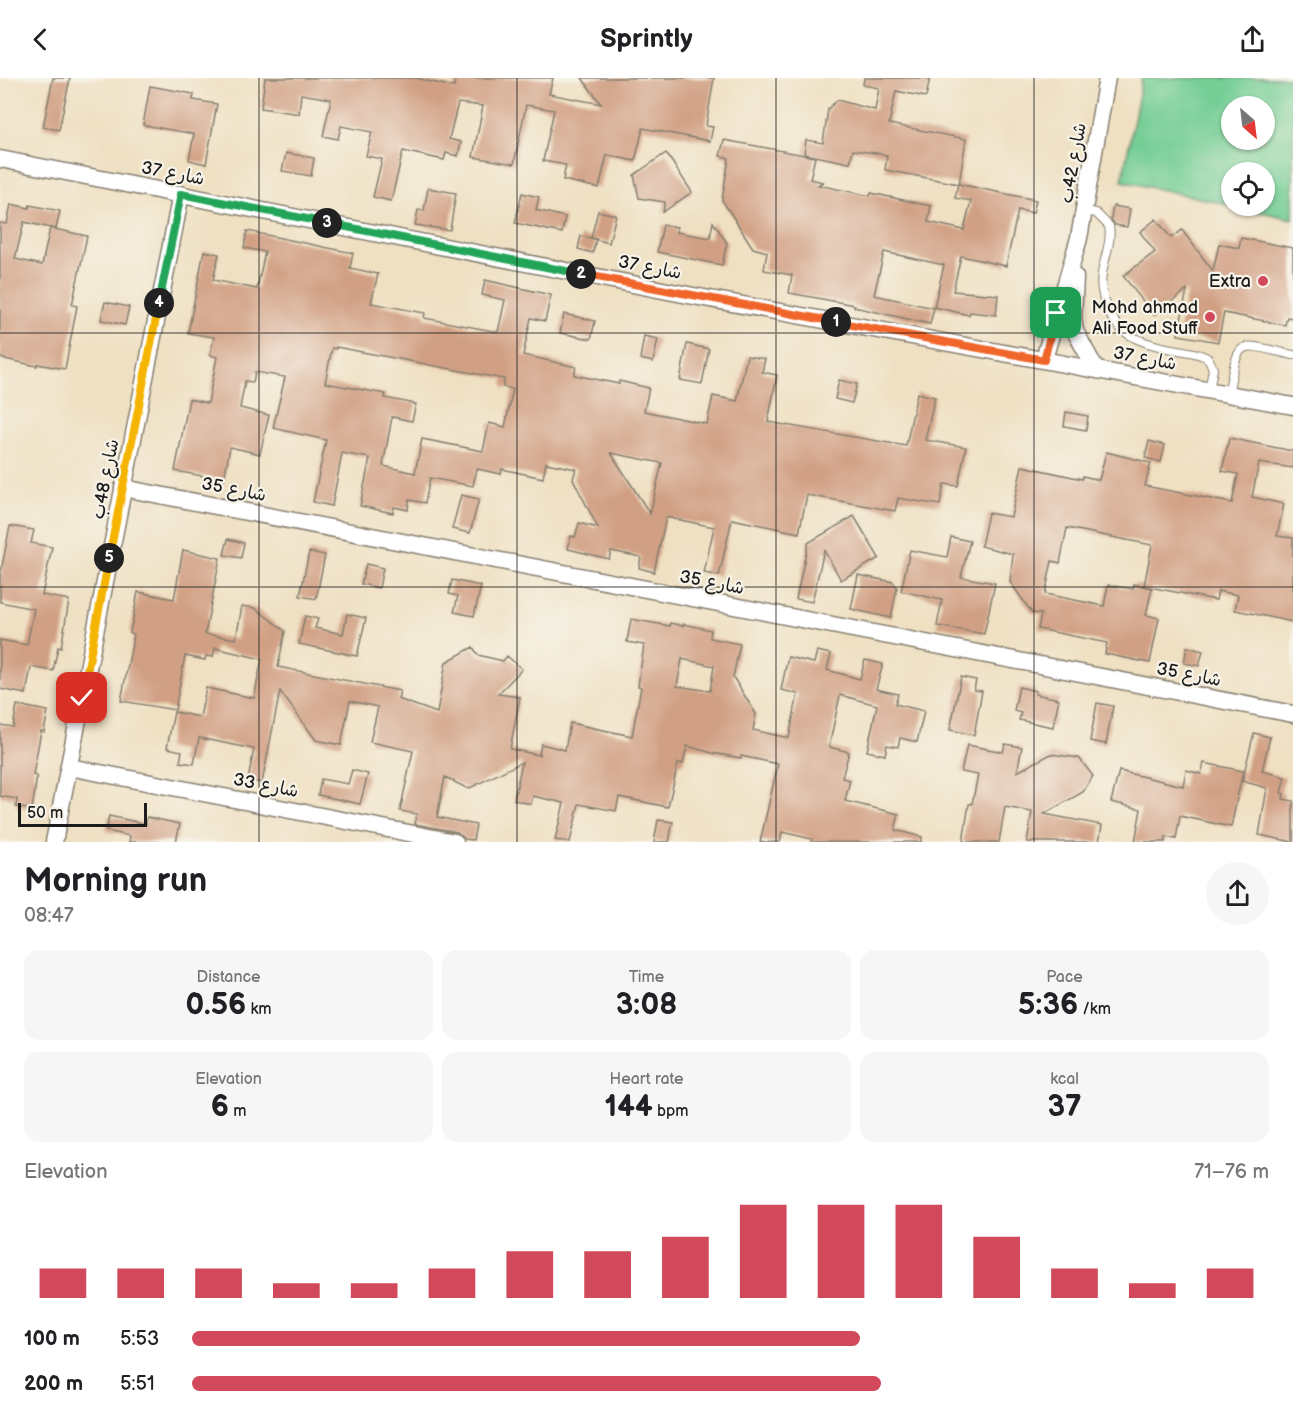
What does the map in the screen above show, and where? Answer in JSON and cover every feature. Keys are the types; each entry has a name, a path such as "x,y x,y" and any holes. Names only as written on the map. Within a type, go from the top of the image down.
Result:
{"street":[{"name":"شارع 42ب","path":"1095,369 1076,332 1073,319 1076,255 1107,78"},
{"name":"شارع 37","path":"0,159 688,295 1293,406"},
{"name":"شارع 48ب","path":"54,842 181,194"},
{"name":"شارع 42ب","path":"1044,360 1056,313 1076,255"},
{"name":"شارع 35","path":"123,488 1293,714"},
{"name":"شارع 33","path":"69,767 455,842"}],"lane":[{"path":"1084,211 1096,213 1109,226 1101,280 1104,301 1115,320 1122,329 1140,342 1200,354 1209,359 1213,369 1209,391"},
{"path":"1228,394 1236,356 1241,348 1250,345 1293,355"}],"green space":[{"path":"1142,78 1293,78 1293,219 1275,215 1275,162 1221,162 1221,203 1122,181"}],"building":[{"path":"53,78 70,78 59,130 43,127"},
{"path":"265,78 415,78 454,87 455,78 553,78 549,94 601,104 582,78 714,78 706,126 713,127 710,141 643,128 635,161 607,155 599,188 563,180 566,165 543,161 554,110 526,105 514,164 473,157 483,106 458,103 449,139 461,142 458,156 446,153 444,160 403,151 391,201 373,197 382,159 366,156 372,132 341,126 338,139 323,136 331,99 301,94 299,114 261,108"},
{"path":"864,78 930,78 926,97 896,91 889,124 966,139 959,184 885,170 887,156 883,154 853,150 850,163 804,154 806,140 823,143 828,109 837,100 875,110 879,88 863,85"},
{"path":"150,86 194,94 193,100 217,104 206,164 189,160 194,134 143,125"},
{"path":"724,140 815,157 810,179 823,182 818,185 870,196 871,193 931,206 928,222 964,230 971,201 955,198 958,184 1036,200 1033,213 1018,210 1006,266 961,256 953,291 998,295 996,315 970,312 969,315 934,307 944,265 884,252 874,295 934,308 930,324 854,307 855,305 789,293 792,275 764,270 767,252 753,248 722,200 729,158 720,156"},
{"path":"286,153 314,158 311,176 282,171"},
{"path":"666,153 692,192 663,212 665,202 639,198 634,175"},
{"path":"428,188 456,193 450,230 415,225 418,210 424,211"},
{"path":"522,193 539,197 536,210 565,217 562,233 515,223"},
{"path":"11,204 60,211 56,229 24,222 15,259 42,265 50,228 87,236 72,305 77,306 65,369 0,358 0,223 7,224"},
{"path":"1113,206 1130,209 1127,227 1115,225 1111,219"},
{"path":"598,211 616,215 609,243 591,238"},
{"path":"1156,219 1171,238 1182,230 1213,271 1219,244 1239,248 1241,238 1293,248 1293,318 1287,317 1285,325 1224,313 1218,342 1178,335 1187,290 1154,315 1123,276 1155,252 1140,232"},
{"path":"713,222 727,243 722,265 657,252 663,225 677,227 676,232 710,238"},
{"path":"247,231 353,253 350,268 378,274 371,303 425,313 424,318 498,332 505,300 482,295 485,280 551,295 545,321 531,318 523,355 576,367 574,375 649,388 644,411 707,424 713,396 737,401 747,356 765,359 762,372 777,375 768,422 906,446 917,393 935,397 925,440 966,447 958,486 944,484 940,505 898,498 895,511 807,495 799,533 732,519 719,576 704,573 714,527 666,517 654,572 639,568 641,557 611,551 609,559 568,549 571,536 575,537 579,523 598,528 573,479 576,469 546,463 543,478 502,469 501,474 477,469 473,486 430,478 425,503 409,500 408,510 394,507 393,513 360,506 370,458 342,453 332,506 313,502 326,440 273,428 285,377 255,372 253,382 245,381 240,408 269,415 260,454 230,447 224,480 175,471 189,399 208,403 217,357 210,355 214,337 188,333 204,251 219,254 213,280 257,289 265,252 244,248","holes":["336,347 504,379 503,387 513,389 505,427 489,423 483,451 422,439 415,473 383,466 392,417 412,421 416,404 385,398 386,394 325,383 332,348 336,349","611,453 662,463 650,514"]},
{"path":"581,236 596,239 593,253 578,249"},
{"path":"105,302 129,307 125,325 101,320"},
{"path":"564,314 595,321 591,339 560,333"},
{"path":"644,336 658,339 653,362 640,359"},
{"path":"687,344 709,349 702,384 680,380"},
{"path":"839,380 857,384 852,403 835,399"},
{"path":"1066,412 1088,416 1086,430 1064,426"},
{"path":"1229,438 1293,451 1293,468 1259,463 1252,497 1284,504 1277,536 1293,538 1293,622 1235,610 1238,595 1218,591 1216,600 1144,586 1152,545 1067,528 1060,563 1052,561 1045,594 1104,606 1108,585 1133,589 1134,584 1152,588 1146,615 1159,618 1150,663 1105,654 1107,643 1038,629 1041,614 1032,613 1010,582 1013,554 981,546 988,513 1011,517 1022,466 1082,479 1083,476 1099,480 1106,452 1151,463 1145,486 1232,503 1238,474 1222,471"},
{"path":"1149,441 1165,445 1161,462 1145,458"},
{"path":"461,495 479,499 470,533 452,529"},
{"path":"854,516 879,558 841,580 824,550 812,602 796,599 808,543"},
{"path":"10,526 34,530 31,543 52,547 42,595 69,600 61,648 58,647 53,671 31,667 26,694 0,689 0,640 27,645 34,609 0,602 0,576"},
{"path":"951,537 970,541 961,577 995,583 984,634 937,626 942,600 901,591 910,550 947,557"},
{"path":"228,539 244,543 241,558 224,555"},
{"path":"183,550 220,558 205,634 236,639 242,606 255,608 285,631 278,667 400,691 398,699 437,713 446,662 473,647 478,655 503,661 507,656 522,669 498,694 520,697 510,749 539,755 541,744 565,750 570,723 632,736 641,687 638,686 644,645 627,642 631,619 670,626 670,623 683,626 684,624 711,630 710,638 740,644 733,677 756,714 753,730 789,738 798,694 781,690 788,657 814,663 817,651 831,654 827,670 860,679 865,660 883,664 876,689 898,694 895,704 924,711 917,742 900,738 898,747 887,745 885,755 867,751 877,705 840,695 829,747 849,752 842,778 850,780 845,801 899,814 895,830 922,837 921,842 811,842 812,839 782,832 780,842 760,842 778,764 741,756 741,758 712,753 687,746 683,764 678,763 668,807 619,797 616,811 579,804 570,842 555,840 564,803 533,796 531,804 514,800 522,762 468,789 445,777 437,817 476,825 473,840 465,839 457,832 415,824 417,814 400,811 413,751 370,742 378,707 350,701 341,745 316,740 280,691 262,783 248,780 254,749 199,738 194,764 180,762 182,751 167,748 174,712 200,717 206,688 254,698 262,659 215,648 213,657 206,656 205,660 185,656 175,710 121,701 134,634 130,633 138,592 174,599","holes":["682,659 714,666 710,691 677,686"]},
{"path":"309,552 325,555 316,599 300,596"},
{"path":"366,564 383,568 379,588 361,584"},
{"path":"858,575 893,582 897,588 891,618 851,609"},
{"path":"452,580 481,586 474,616 454,612 458,596 449,594"},
{"path":"347,614 366,618 357,656 299,644 305,616 318,619 315,628 343,634"},
{"path":"1187,647 1203,651 1199,666 1184,663"},
{"path":"961,677 976,680 974,690 982,691 974,735 950,730"},
{"path":"1019,687 1036,691 1035,694 1059,699 1053,727 1019,720 1021,713 1014,711"},
{"path":"1097,703 1113,706 1106,744 1090,741"},
{"path":"17,705 48,711 44,732 41,731 33,775 37,776 32,810 16,807 17,799 0,796 0,725 13,727"},
{"path":"1254,733 1270,737 1262,771 1285,777 1281,793 1284,794 1283,799 1293,801 1293,842 1259,835 1267,788 1242,781"},
{"path":"1005,744 1022,747 1017,772 1051,754 1079,758 1093,776 1083,792 1044,814 1102,825 1099,842 1027,842 1032,812 1005,807 999,842 963,842 969,804 972,804 978,775 961,772 967,745 1003,752"},
{"path":"1204,763 1243,771 1231,827 1180,816 1176,839 1166,837 1165,842 1135,842 1141,809 1111,802 1119,771 1183,786 1186,770 1201,774"},
{"path":"352,770 368,774 360,804 318,795 321,779 348,784"},
{"path":"109,816 146,824 147,817 180,824 176,842 129,842 130,836 106,831"},
{"path":"658,820 673,822 669,842 654,842"}],"place":[{"name":"Extra","path":"1263,281"},
{"name":"Mohd ahmad Ali Food Stuff","path":"1210,317"}],"route":[{"path":"82,698 181,194 688,295 1044,360 1056,313"}]}
